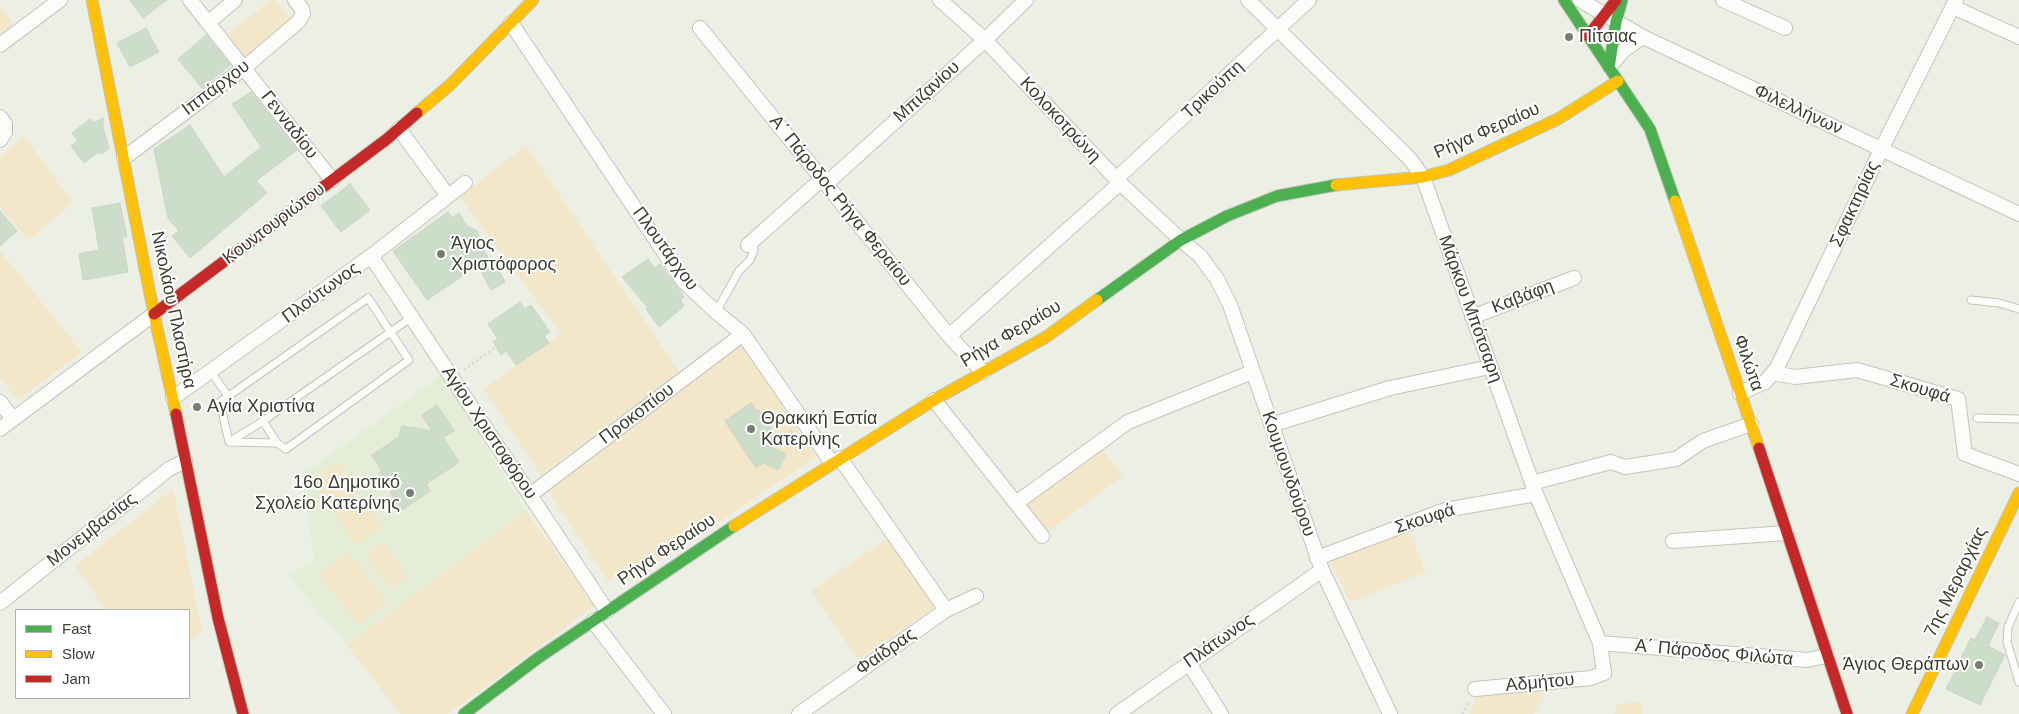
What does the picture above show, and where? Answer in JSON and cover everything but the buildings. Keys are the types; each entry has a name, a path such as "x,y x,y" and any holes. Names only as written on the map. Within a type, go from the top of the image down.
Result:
{"street":[{"path":"0,45 60,0"},
{"name":"Νικολάου Πλαστήρα","path":"92,0 154,314 218,618 243,714"},
{"name":"Γενναδίου","path":"190,0 332,180"},
{"path":"209,22 235,0"},
{"name":"Ιππάρχου","path":"124,158 244,68 298,22 303,14 302,9 295,0"},
{"name":"Κουντουριώτου","path":"0,429 400,129 450,85 532,0"},
{"name":"Κολοκοτρώνη","path":"940,0 985,40 1118,181 1180,240"},
{"name":"Μπιζανίου","path":"751,243 825,181 985,40 1026,0"},
{"name":"Μάρκου Μπότσαρη","path":"1248,0 1410,159 1423,177 1534,488 1600,643 1604,673"},
{"name":"Τρικούπη","path":"949,336 1118,181 1309,0"},
{"name":"Φιλώτα","path":"1564,0 1650,129 1751,424 1847,714"},
{"path":"1579,0 1588,13 1588,36"},
{"name":"Φιλελλήνων","path":"1579,0 1643,37 2019,214"},
{"path":"1609,68 1610,19 1616,0"},
{"path":"1588,36 1610,19 1622,0"},
{"path":"1723,0 1785,28"},
{"path":"1954,3 2019,37"},
{"name":"Σφακτηρίας","path":"1740,393 1765,382 1781,359 1954,3"},
{"name":"Πλουτάρχου","path":"511,23 684,282 743,334 804,422 836,460 946,610"},
{"name":"Α΄ Πάροδος Ρήγα Φεραίου","path":"700,28 949,336 983,372"},
{"path":"1609,68 1624,50 1643,37"},
{"name":"Ρήγα Φεραίου","path":"464,714 538,658 705,545 836,460 934,400 1046,337 1180,240 1227,216 1277,196 1339,184 1423,177 1449,170 1558,119 1618,81"},
{"path":"0,117 5,124 5,132 0,140"},
{"path":"400,129 448,196"},
{"name":"Πλούτωνος","path":"173,398 212,372 371,256 465,183"},
{"name":"Κουμουνδούρου","path":"1180,240 1200,256 1217,279 1230,304 1320,564 1390,714"},
{"name":"Αγίου Χριστοφόρου","path":"371,256 607,611"},
{"name":"Καβάφη","path":"1472,317 1574,278"},
{"name":"Προκοπίου","path":"530,495 743,334"},
{"path":"1271,425 1390,388 1490,367"},
{"name":"Σκουφά","path":"1773,373 1795,377 1857,370 1958,399 1965,454 2019,474"},
{"path":"1016,503 1128,422 1252,372"},
{"path":"934,400 1042,536"},
{"path":"0,402 14,419"},
{"name":"Σκουφά","path":"1320,564 1445,510 1534,488 1611,462 1625,467 1676,459 1703,441 1751,424"},
{"name":"Μονεμβασίας","path":"0,602 169,469 185,461"},
{"name":"7ης Μεραρχίας","path":"1912,714 2019,492"},
{"path":"1673,540 1786,533"},
{"name":"Πλάτωνος","path":"1117,714 1320,564"},
{"name":"Φαίδρας","path":"799,714 946,610 976,596"},
{"path":"593,620 664,714"},
{"name":"Α΄ Πάροδος Φιλώτα","path":"1600,643 1807,660 1827,656"},
{"path":"1189,662 1221,714"},
{"name":"Αδμήτου","path":"1475,689 1591,678 1604,673"}],"lane":[{"path":"716,312 738,271 750,260 754,250 751,243"},
{"path":"229,442 220,402 368,298 409,360 286,449 277,443 262,421"},
{"path":"1972,300 2000,303 2019,308"},
{"path":"229,442 412,317"},
{"path":"212,372 228,396"},
{"path":"1977,418 2019,419"},
{"path":"229,442 277,443"},
{"path":"2019,602 2008,627 2007,642 2019,682"}],"path":[{"path":"452,378 496,347"},
{"path":"773,443 804,422"}],"shaded area":[{"path":"271,0 276,0 298,29 252,65 228,34"},
{"path":"0,7 17,29 0,41"},
{"path":"24,136 73,203 28,241 0,207 0,158"},
{"path":"526,145 679,372 541,475 483,389 561,334 460,197"},
{"path":"0,251 82,352 18,400 0,378"},
{"path":"742,345 816,457 626,584 619,574 608,581 548,491"},
{"name":"16ο Δημοτικό Σχολείο Κατερίνης","path":"442,375 526,511 347,645 288,575 314,561 302,475"},
{"path":"1101,447 1123,476 1044,534 1022,505"},
{"path":"337,463 381,528 356,545 312,480"},
{"path":"173,489 202,632 190,641 190,609 105,609 75,566"},
{"path":"526,511 594,606 448,714 400,714 347,645"},
{"path":"1407,528 1426,572 1349,602 1330,559"},
{"path":"888,538 935,607 858,660 811,591"},
{"path":"383,542 407,577 390,589 366,554"},
{"path":"348,553 387,603 359,625 319,575"},
{"path":"1546,688 1534,714 1469,714 1478,695"},
{"path":"1641,702 1641,714 1615,714 1616,704"}],"traffic: fast":[{"path":"1564,0 1650,129 1675,201"},
{"path":"1609,68 1616,22 1622,0"},
{"path":"1097,300 1181,240 1227,216 1277,196 1336,185"},
{"path":"464,714 538,658 734,526"}],"traffic: slow":[{"path":"92,0 154,314 176,414"},
{"path":"417,113 450,85 533,0"},
{"path":"1336,185 1423,177 1449,170 1558,119 1618,81"},
{"path":"1675,201 1759,448"},
{"path":"734,526 934,400 1046,337 1097,300"},
{"path":"1912,714 2019,493"}],"traffic: jam":[{"path":"1588,36 1616,0"},
{"path":"154,314 387,139 417,113"},
{"path":"176,414 218,618 243,714"},
{"path":"1759,448 1847,714"}],"place":[{"name":"Πίτσιας","path":"1569,37"},
{"name":"Άγιος Χριστόφορος","path":"441,254"},
{"name":"Αγία Χριστίνα","path":"197,407"},
{"name":"Θρακική Εστία Κατερίνης","path":"751,429"},
{"name":"16ο Δημοτικό Σχολείο Κατερίνης","path":"410,493"},
{"name":"Άγιος Θεράπων","path":"1979,665"}]}
